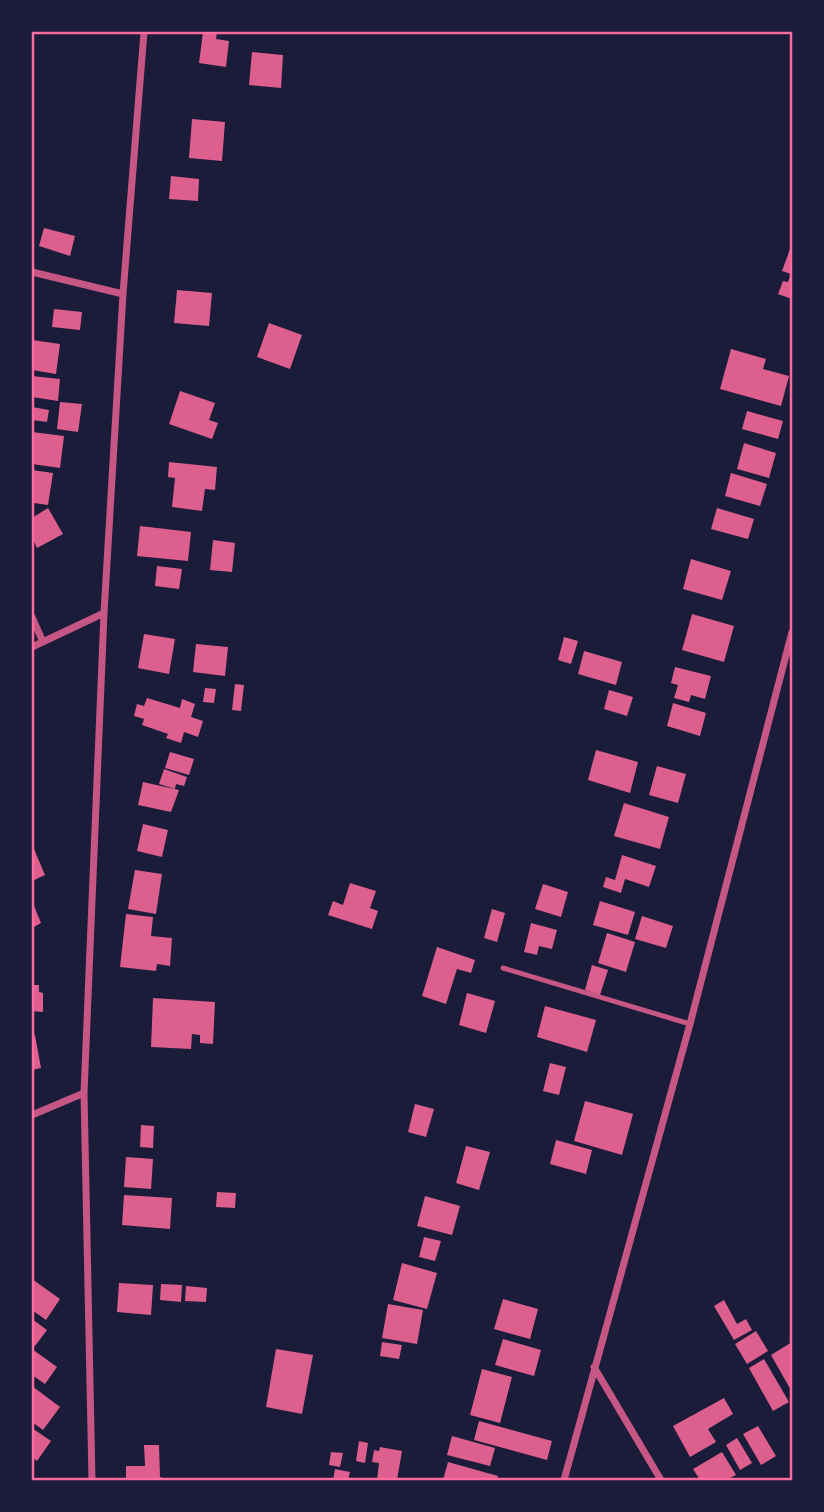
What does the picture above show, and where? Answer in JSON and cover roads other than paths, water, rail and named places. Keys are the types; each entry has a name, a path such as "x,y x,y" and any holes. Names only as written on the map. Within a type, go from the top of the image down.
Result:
{"street":[{"path":"92,1480 83,1093 104,613 123,293 144,32"},
{"path":"32,272 123,293"},
{"path":"32,647 104,613"},
{"path":"32,617 43,642"},
{"path":"564,1480 690,1024 793,632"},
{"path":"32,1115 83,1093"},
{"path":"594,1367 661,1480"}],"lane":[{"path":"503,968 690,1024"}]}
